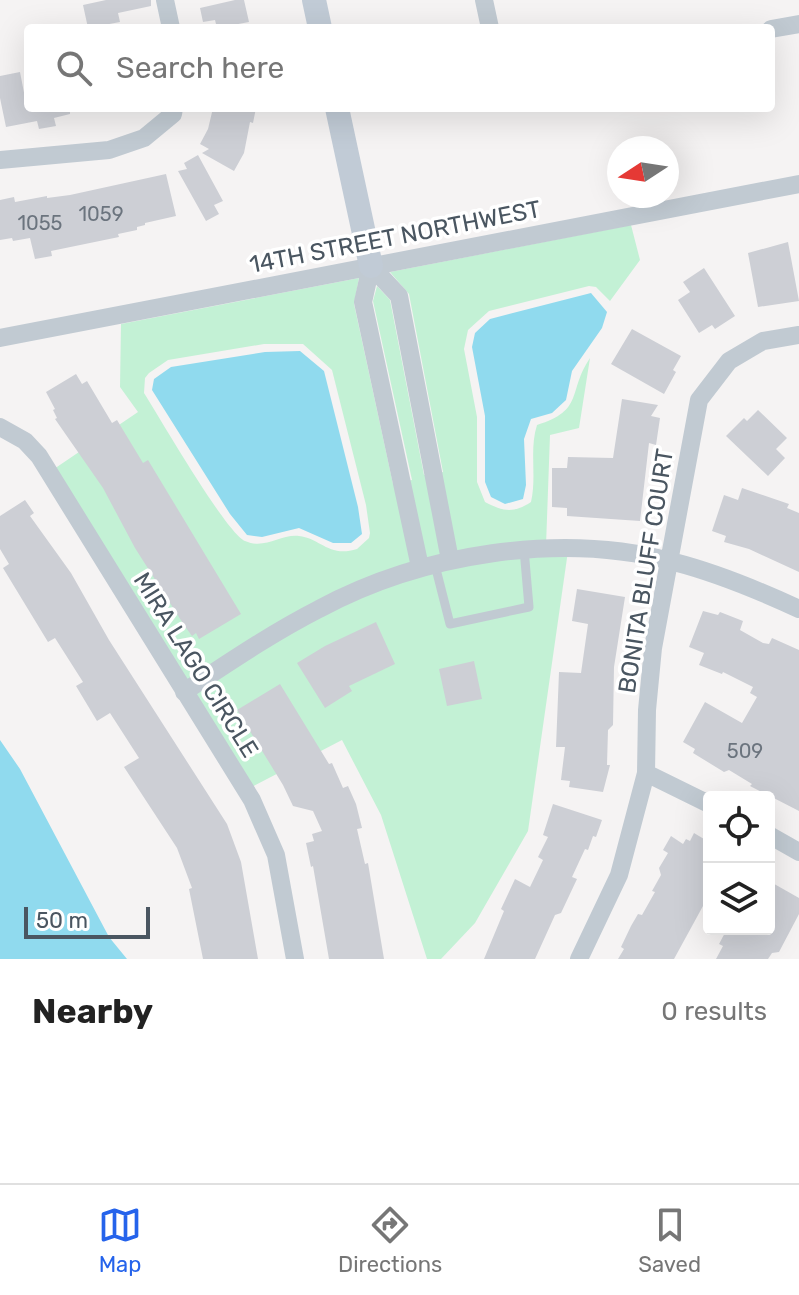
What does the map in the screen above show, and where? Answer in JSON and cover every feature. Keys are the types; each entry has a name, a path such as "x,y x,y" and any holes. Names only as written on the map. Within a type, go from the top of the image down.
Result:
{"street":[{"path":"165,0 170,24"},
{"path":"314,0 319,24"},
{"path":"484,0 489,24"},
{"path":"775,28 799,24"},
{"path":"0,160 109,150 144,138 173,112"},
{"path":"338,112 371,266 363,302 435,563"},
{"name":"14TH STREET NORTHWEST","path":"0,338 799,184"},
{"path":"371,266 399,296 435,563"},
{"name":"BONITA BLUFF COURT","path":"579,959 619,875 646,773 647,710 653,648 699,400 729,361 763,341 799,335"},
{"name":"MIRA LAGO CIRCLE","path":"0,427 25,441 39,456 252,800 276,855 295,959"},
{"path":"184,692 321,607 435,563 524,549 607,551 671,561 753,588 799,609"},
{"path":"646,773 703,801"},
{"path":"775,838 799,852"}],"lane":[{"path":"435,563 450,624 529,607 524,549"}],"green space":[{"path":"631,225 640,260 610,301 596,287 589,286 489,311 468,330 464,349 477,417 477,482 485,502 502,509 513,510 531,502 537,425 552,419 569,406 590,358 579,428 550,435 546,546 568,551 528,831 475,923 441,959 427,959 381,815 342,740 246,790 51,471 138,412 120,387 121,324 359,278 354,304 393,484 412,480 373,301 377,286 390,300 424,475 443,472 409,294 390,272","holes":["264,344 303,344 332,370 366,505 370,533 357,549 339,551 299,536 259,544 245,541 223,518 144,393 145,378 168,360"]}],"water":[{"path":"591,293 607,312 602,328 572,371 566,400 552,413 531,419 524,439 526,485 523,499 505,504 491,497 485,482 485,416 472,347 475,333 490,319"},
{"path":"300,351 324,371 358,507 362,534 351,543 333,543 299,528 262,537 247,535 230,514 152,390 154,379 171,367 265,352"},
{"path":"0,740 20,769 109,937 127,959 0,959"}],"building":[{"path":"106,0 151,0 151,6 118,13 120,22 109,24 87,24 83,5"},
{"path":"244,0 249,22 203,22 200,8"},
{"path":"20,72 24,112 70,114 54,118 56,126 39,129 37,121 6,127 0,98 0,76"},
{"path":"212,112 255,112 244,153 234,171 202,153 209,149 200,144"},
{"path":"198,155 223,201 214,205 219,214 206,221 178,171 187,169 184,163"},
{"path":"166,174 176,216 145,223 137,230 118,234 119,237 51,251 52,256 35,259 30,238 0,240 0,200 14,197 15,202 70,195"},
{"path":"788,242 799,301 758,307 748,253"},
{"path":"704,268 735,316 715,329 712,325 699,333 678,300 690,292 683,282"},
{"path":"632,329 681,356 664,394 611,364"},
{"path":"76,374 82,384 87,381 112,423 117,420 143,463 148,460 241,614 199,639 196,633 192,636 184,625 135,548 103,488 55,419 55,409 46,392"},
{"path":"622,399 658,405 651,416 660,418 656,445 649,443 640,521 567,516 567,508 552,507 552,468 567,468 568,457 613,458"},
{"path":"758,410 787,438 776,449 785,458 768,476 726,436 744,418 747,421"},
{"path":"742,488 789,504 787,508 799,513 799,572 749,549 724,542 726,536 712,531 724,495 738,500"},
{"path":"25,500 34,513 30,516 71,573 109,640 227,824 241,862 258,959 203,959 189,889 192,888 177,848 124,767 139,758 110,713 97,721 76,686 83,682 55,638 48,642 3,568 9,564 0,549 0,516"},
{"path":"577,589 625,597 614,667 613,725 608,730 607,765 610,765 603,792 569,787 570,781 561,780 565,747 556,747 559,672 581,673 588,624 572,621"},
{"path":"703,611 718,615 720,612 743,621 740,630 763,643 769,644 772,638 799,650 799,811 775,799 775,791 760,791 750,786 752,784 729,770 724,772 693,753 695,749 683,742 705,702 742,723 757,697 750,693 753,687 723,672 699,665 704,653 689,647"},
{"path":"376,622 395,664 349,686 352,691 325,708 297,663"},
{"path":"474,661 482,699 447,706 439,669"},
{"path":"280,684 329,764 332,763 343,788 348,786 356,804 362,828 357,829 365,864 368,863 384,959 329,959 306,843 314,841 312,834 322,831 313,811 293,806 237,710"},
{"path":"553,804 602,820 596,837 593,836 588,850 585,849 572,877 577,879 561,913 555,915 535,959 484,959 515,879 530,887 543,860 538,857 548,837 543,835"},
{"path":"694,833 703,838 703,906 674,959 618,959 631,926 638,914 642,915 655,892 652,891 661,875 659,868 668,853 663,850 671,836 683,844 686,839 690,841"},
{"path":"775,884 799,898 799,914 779,952 772,953 768,959 716,959 723,946 719,944 724,935 775,935"}]}
